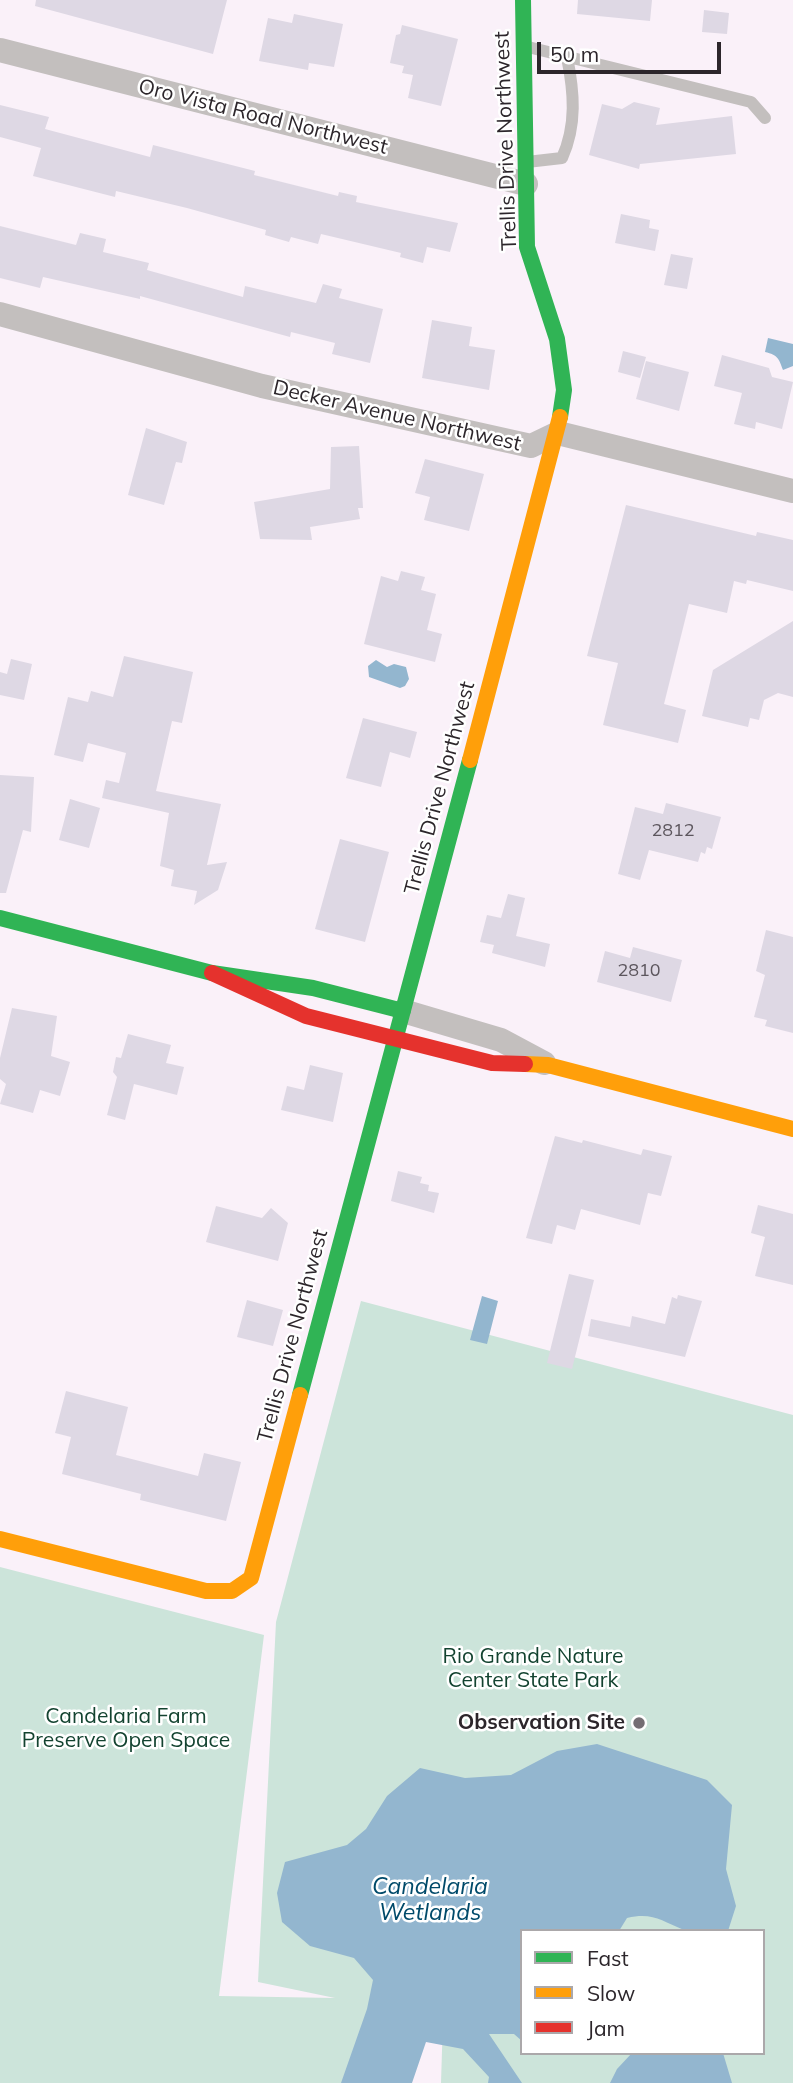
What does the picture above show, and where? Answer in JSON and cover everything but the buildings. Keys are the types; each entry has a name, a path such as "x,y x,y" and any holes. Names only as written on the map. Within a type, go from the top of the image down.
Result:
{"street":[{"name":"Trellis Drive Northwest","path":"0,1538 206,1591 232,1591 251,1578 558,433 564,390 557,339 527,247 523,0"},
{"name":"Oro Vista Road Northwest","path":"0,50 526,173"},
{"name":"Decker Avenue Northwest","path":"0,314 262,386 531,446 558,433"},
{"path":"558,433 793,491"},
{"path":"0,918 212,973 313,988 403,1011 501,1040 548,1065"},
{"path":"212,973 306,1016 397,1041 492,1063 548,1065 793,1129"}],"lane":[{"path":"523,46 751,102 765,118"},
{"path":"526,173 562,158 570,140 575,96 567,57"}],"green space":[{"name":"Rio Grande Nature Center State Park","path":"361,1301 793,1415 793,2083 441,2083 443,2018 399,2010 403,2083 0,2083 0,1567 264,1635 219,1996 335,1998 258,1982 276,1622"}],"water":[{"path":"768,338 793,344 793,366 783,370 777,358 765,352"},
{"path":"376,660 387,667 394,664 406,667 409,679 405,686 400,688 369,677 368,666"},
{"path":"482,1296 498,1301 487,1344 470,1340"},
{"name":"Candelaria Wetlands","path":"597,1744 707,1780 732,1805 726,1869 736,1906 729,1929 684,1929 657,1918 636,1916 627,1918 620,1929 520,1929 520,2039 514,2034 489,2034 522,2083 488,2083 489,2077 463,2049 426,2042 412,2083 341,2083 367,2009 373,1980 354,1958 310,1946 282,1922 277,1893 285,1862 347,1845 366,1829 387,1796 420,1768 465,1778 511,1775 557,1751"},
{"path":"630,2055 724,2055 732,2083 610,2083 617,2069"}],"traffic: fast":[{"path":"523,0 527,247 557,339 564,390 560,417"},
{"path":"300,1395 470,760"},
{"path":"0,918 212,973 313,988 403,1011"}],"traffic: slow":[{"path":"470,760 560,417"},
{"path":"525,1064 548,1065 793,1129"},
{"path":"0,1539 206,1591 232,1591 251,1578 300,1395"}],"traffic: jam":[{"path":"212,973 306,1016 492,1063 525,1064"}],"place":[{"name":"Observation Site","path":"639,1723"}],"park label":[{"name":"Candelaria Farm Preserve Open Space","path":"126,1729"}]}
